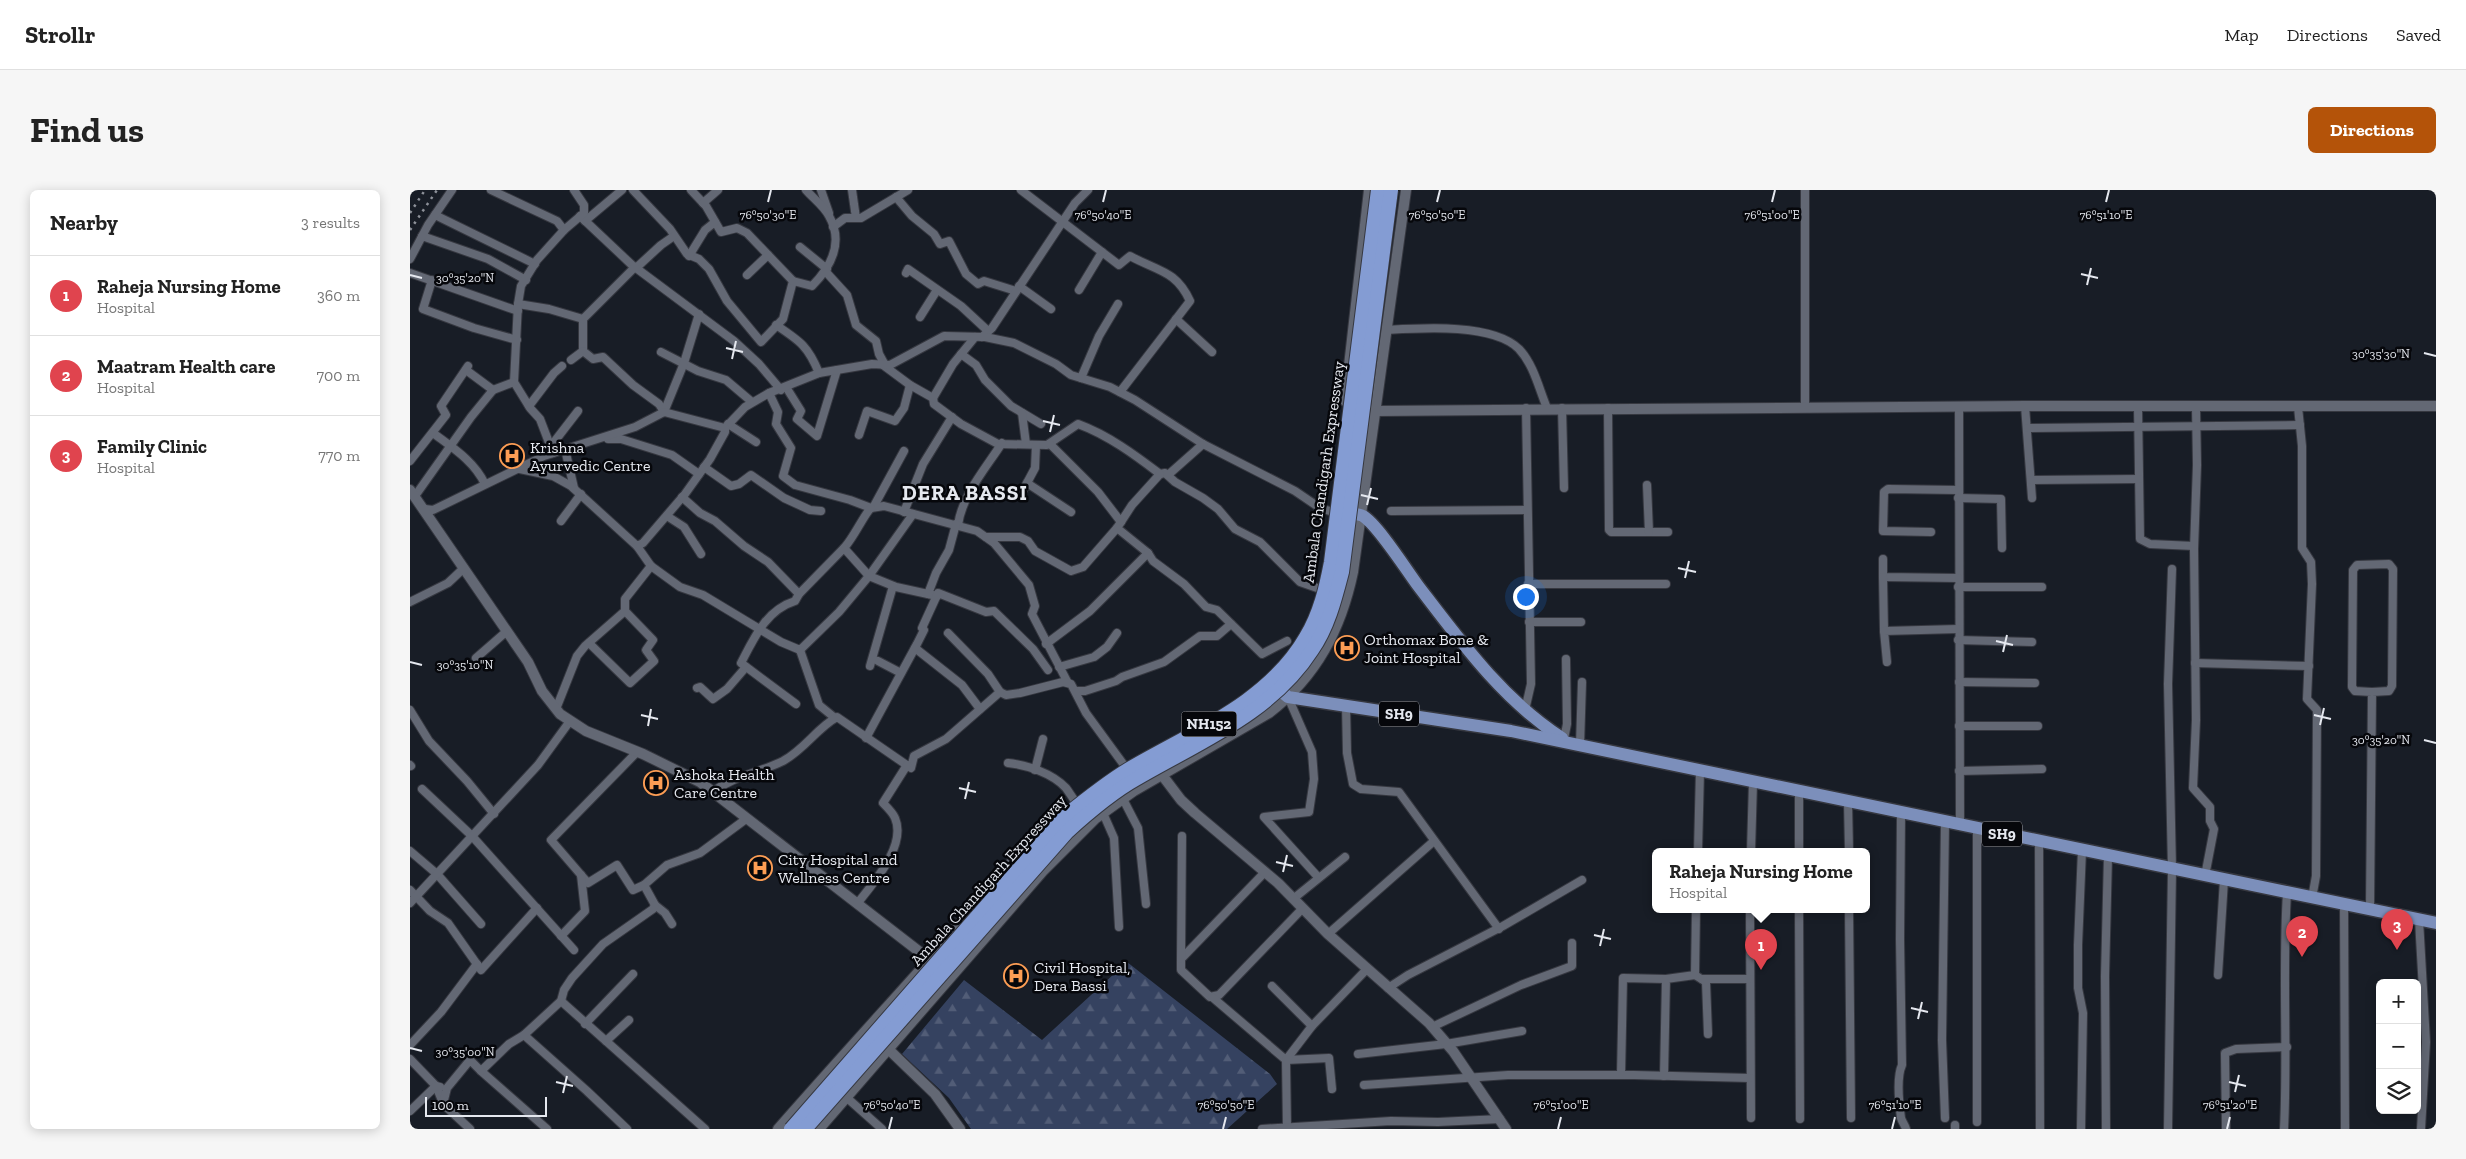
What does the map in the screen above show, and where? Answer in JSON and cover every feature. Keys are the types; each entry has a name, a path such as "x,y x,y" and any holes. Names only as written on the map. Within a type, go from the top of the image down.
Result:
{"highway":[{"name":"Ambala Chandigarh Expressway","path":"791,1129 1065,816 1095,791 1248,700 1283,668 1306,637 1321,604 1331,562 1378,190"},
{"name":"Ambala Chandigarh Expressway","path":"805,1129 1067,832 1100,803 1134,780 1250,714 1282,687 1313,650 1329,617 1342,572 1391,190"}],"main road":[{"path":"1333,512 1362,516"},
{"name":"SH9","path":"1362,516 1376,529 1442,618 1489,675 1538,722 1571,742"},
{"path":"1265,678 1288,698"},
{"name":"SH9","path":"1288,698 1511,731 1571,742 1977,829 2312,898 2370,908 2436,924"}],"street":[{"path":"410,259 422,236 452,190"},
{"path":"491,190 557,222 564,230"},
{"path":"574,190 584,205 582,218"},
{"path":"552,450 540,419 529,406 514,382 518,307 522,286 535,264 564,230 622,190"},
{"path":"633,190 674,236 689,256 699,260 709,269 727,301 761,342 783,320 793,281"},
{"path":"691,190 703,203 721,232 737,228 747,233 793,281 812,286 826,271 834,252 833,227 821,190"},
{"path":"703,203 718,190"},
{"path":"806,190 829,215"},
{"path":"852,190 856,218"},
{"path":"833,227 845,218 861,218 908,190"},
{"path":"1021,190 1064,221 1119,265 1130,256 1171,273 1183,285 1190,301 1120,392"},
{"path":"1076,190 1085,193 988,331 978,337 961,354 933,398 934,404 983,437 1002,443 1050,444 1078,424 1126,450 1218,510 1236,529 1260,542 1300,582 1320,589"},
{"path":"778,1129 865,1029 930,959 1031,841 1075,801 1124,765 1239,700 1265,678 1300,636 1320,589 1333,512 1369,190"},
{"path":"819,1129 1049,865 1103,813 1269,712 1288,698 1312,672 1335,633 1349,591 1362,516 1406,190"},
{"path":"1805,190 1805,407"},
{"path":"896,197 912,216 934,234 940,244 949,241 966,274 978,284 984,282 1018,288 1050,309"},
{"path":"435,215 535,264"},
{"path":"582,218 635,268 744,349 783,388 801,411 797,418 805,428 818,436 837,370"},
{"path":"689,256 705,230 715,222"},
{"path":"422,236 488,260 526,280"},
{"path":"583,351 583,319 600,300 655,249 674,236"},
{"path":"800,247 826,271 847,295 856,324 876,341 876,347 884,365 910,385 933,398"},
{"path":"1079,290 1102,252"},
{"path":"747,275 768,255"},
{"path":"906,273 908,269 961,306 988,331"},
{"path":"410,273 518,307 549,309 583,319"},
{"path":"432,280 423,309 474,328 517,340"},
{"path":"920,317 937,290"},
{"path":"1081,378 1099,336 1118,304"},
{"path":"425,509 433,510 552,450 565,449 635,428 664,412 684,363 699,314"},
{"path":"1176,319 1212,352"},
{"path":"776,325 799,341 811,353 819,374"},
{"path":"1388,330 1422,328 1467,330 1506,340 1518,349 1531,367 1547,408"},
{"path":"637,546 643,543 667,516 704,467 726,432 727,426 752,402 769,393 819,374 872,364 890,365 944,336 978,337 1014,343 1056,364 1071,375 1120,392 1203,444 1295,491 1320,508 1333,512"},
{"path":"570,360 583,351"},
{"path":"583,351 593,359 603,357 633,385 659,404 664,412 727,426 756,442"},
{"path":"661,352 726,380 752,402"},
{"path":"961,354 976,365 994,390 1022,413 1041,424"},
{"path":"529,406 562,366"},
{"path":"410,461 446,415 441,406 467,368 493,390"},
{"path":"514,382 493,390 413,498 425,509 528,662 542,691 556,709 586,731 637,752 700,782 746,820 930,959 950,978"},
{"path":"859,435 867,411 895,421 904,408 910,385"},
{"path":"769,393 778,412 776,424 790,448 783,476 795,485 872,507 957,524 977,531 994,543 1030,585 1035,606 1032,614 1046,644 1068,683 1076,691 1086,713 1124,765"},
{"path":"1959,406 1958,640 1960,825"},
{"path":"2026,406 2032,498"},
{"path":"1376,411 1526,408 2436,406"},
{"path":"2138,407 2140,539 2150,544 2194,546"},
{"path":"2196,407 2197,521 2194,546 2194,788 2210,807 2210,821 2214,830 2205,876"},
{"path":"2298,407 2302,548 2312,562 2307,699 2317,710 2316,876 2312,898"},
{"path":"1525,710 1530,684 1526,408"},
{"path":"1562,408 1564,488"},
{"path":"1608,408 1609,530 1668,532"},
{"path":"552,450 578,411"},
{"path":"1022,413 1026,444"},
{"path":"904,512 923,464 952,417"},
{"path":"2028,428 2300,425"},
{"path":"433,433 478,470 485,484"},
{"path":"600,439 621,439 672,455 699,474"},
{"path":"1342,440 1372,444"},
{"path":"928,594 936,573 949,550 968,496 1002,443"},
{"path":"1050,444 1098,492 1119,525 1148,553 1153,561 1184,584 1206,607 1216,610 1262,654 1287,641"},
{"path":"986,537 1020,537 1028,541 1035,551 1071,571 1082,567 1164,474 1203,444"},
{"path":"1020,496 1035,468 1036,445"},
{"path":"565,449 574,488"},
{"path":"796,704 741,662 759,627 787,603 795,601 799,594 844,548 862,524 866,511 872,507 904,451"},
{"path":"704,467 731,486 739,484 751,474 784,498 810,510 821,511"},
{"path":"515,468 553,476 574,488 637,546 652,566 680,586 704,595 781,642 800,650 819,705 835,718 837,717 911,768 914,756 946,738 1000,692"},
{"path":"2031,480 2139,479"},
{"path":"1027,483 1071,512"},
{"path":"1647,485 1649,532"},
{"path":"1931,532 1883,531 1884,492 1888,489 2001,499 2002,548"},
{"path":"561,521 581,494"},
{"path":"682,497 700,513 715,521 744,546 768,562 799,594"},
{"path":"1391,511 1527,510"},
{"path":"800,650 839,612 869,576 913,514"},
{"path":"667,516 684,527 701,554"},
{"path":"844,548 869,576 894,586 937,596"},
{"path":"1046,644 1090,611 1148,553"},
{"path":"1883,559 1884,631 1887,662"},
{"path":"2389,564 2393,569 2392,686 2389,691 2372,692 2355,691 2352,687 2353,570 2357,565 2389,564"},
{"path":"589,643 630,683 654,661 646,650 653,640 625,611 625,599 652,566"},
{"path":"410,602 448,583 464,568"},
{"path":"2168,1129 2172,869 2168,684 2172,569"},
{"path":"1883,577 2042,587"},
{"path":"1528,584 1666,584"},
{"path":"870,666 894,586"},
{"path":"866,738 924,630 922,628 925,619 938,593 986,612 994,611 1033,649 1048,670"},
{"path":"556,709 577,656 625,611"},
{"path":"1529,622 1581,622"},
{"path":"1076,691 1085,691 1116,681 1122,677 1164,662 1200,636 1217,636 1231,624"},
{"path":"1884,631 1958,629"},
{"path":"476,658 507,632"},
{"path":"948,633 988,674 1000,692 1006,694 1020,693 1063,682 1068,683"},
{"path":"1059,667 1094,657 1107,647 1117,633"},
{"path":"1958,640 2032,642"},
{"path":"914,648 962,685 980,709"},
{"path":"1566,659 1567,724 1571,742"},
{"path":"878,661 902,673"},
{"path":"2195,664 2309,666"},
{"path":"697,688 700,687 712,699 727,689 746,667"},
{"path":"1571,742 1582,682"},
{"path":"1959,682 2035,683"},
{"path":"2370,908 2372,692"},
{"path":"1288,698 1312,752 1314,779 1309,812 1264,817 1318,877"},
{"path":"1346,706 1347,753 1354,784 1360,789 1400,792 1499,929"},
{"path":"410,710 429,742 467,781 494,814"},
{"path":"712,792 743,774 790,756 813,738 825,723 835,718"},
{"path":"410,903 538,765 570,720"},
{"path":"1959,726 2038,726"},
{"path":"1035,770 1043,739"},
{"path":"637,752 551,840 588,883 617,865 633,890 644,885 667,865 684,857 700,853 746,820"},
{"path":"1146,752 1162,776 1188,807 1265,872 1328,934 1432,1026 1471,1077 1506,1129"},
{"path":"1008,762 1026,765 1066,788 1075,801"},
{"path":"857,904 878,876 897,843 896,819 884,803 907,765"},
{"path":"1959,771 2042,769"},
{"path":"1698,848 1700,770"},
{"path":"1751,848 1753,782"},
{"path":"422,789 472,836 574,950"},
{"path":"1799,791 1799,848"},
{"path":"1123,800 1138,828 1146,904"},
{"path":"1848,802 1849,848"},
{"path":"1103,813 1114,838 1119,927"},
{"path":"1901,813 1902,1065 1900,1087 1901,1121 1906,1129"},
{"path":"1945,822 1942,1040 1945,1118"},
{"path":"1977,829 1977,1122"},
{"path":"1182,836 1181,970 1210,997 1212,996 1286,1060 1329,1058 1332,1088"},
{"path":"1328,934 1434,840"},
{"path":"2039,841 2040,1129"},
{"path":"2081,1129 2083,1013 2078,988 2078,945 2082,850"},
{"path":"410,851 437,874 481,924"},
{"path":"1293,898 1345,856"},
{"path":"2106,1129 2105,976 2108,856"},
{"path":"1181,959 1265,872"},
{"path":"562,936 585,911 581,875"},
{"path":"1388,988 1408,975 1499,929 1582,880"},
{"path":"2218,975 2224,880"},
{"path":"644,885 655,905 665,913 672,924"},
{"path":"410,890 448,923 481,970 536,908"},
{"path":"2284,1129 2287,1047 2285,929 2288,893"},
{"path":"2344,904 2345,1129"},
{"path":"481,1071 509,1044 524,1035 561,1001 564,990 572,978 603,944 653,909 655,905"},
{"path":"1212,996 1218,995 1302,909"},
{"path":"1696,913 1698,977"},
{"path":"1750,913 1750,1078 1752,1118"},
{"path":"1799,913 1800,1119"},
{"path":"1849,913 1851,1118"},
{"path":"2419,920 2426,1042 2421,1129"},
{"path":"1432,1026 1521,985 1572,966 1572,943"},
{"path":"410,1045 441,1012 477,964"},
{"path":"1287,1128 1286,1060 1312,1026 1367,969"},
{"path":"585,1024 633,974"},
{"path":"1698,977 1706,982 1707,987 1708,1034"},
{"path":"1621,1075 1623,978 1666,979 1698,977 1750,979"},
{"path":"1664,1076 1666,979"},
{"path":"1272,986 1312,1026"},
{"path":"561,1001 705,1129"},
{"path":"606,1041 629,1020"},
{"path":"865,1029 888,1048 935,1094 960,1129"},
{"path":"1358,1054 1446,1044 1522,1031"},
{"path":"524,1035 588,1091 627,1129"},
{"path":"2226,1129 2225,1053 2236,1049 2287,1047"},
{"path":"410,1059 436,1086 443,1104 470,1129"},
{"path":"443,1104 447,1088 470,1060 547,1129"},
{"path":"1364,1085 1471,1077 1621,1075 1750,1078"},
{"path":"436,1086 447,1088"},
{"path":"410,1110 436,1086"},
{"path":"846,1097 882,1129"},
{"path":"1262,1129 1500,1119"}],"green space":[{"path":"1127,962 1270,1074 1277,1084 1227,1129 971,1129 949,1098 902,1054 964,980 1042,1040"}],"railway":[{"path":"410,213 425,190"},
{"path":"410,230 437,190"}],"place":[{"name":"Krishna Ayurvedic Centre","path":"512,456"},
{"name":"Orthomax Bone & Joint Hospital","path":"1347,648"},
{"name":"Ashoka Health Care Centre","path":"656,783"},
{"name":"City Hospital and Wellness Centre","path":"760,868"},
{"name":"Family Clinic","path":"2397,950"},
{"name":"Maatram Health care","path":"2302,957"},
{"name":"Raheja Nursing Home","path":"1761,970"},
{"name":"Civil Hospital, Dera Bassi","path":"1016,976"}],"district":[{"name":"DERA BASSI","path":"965,493"}]}
